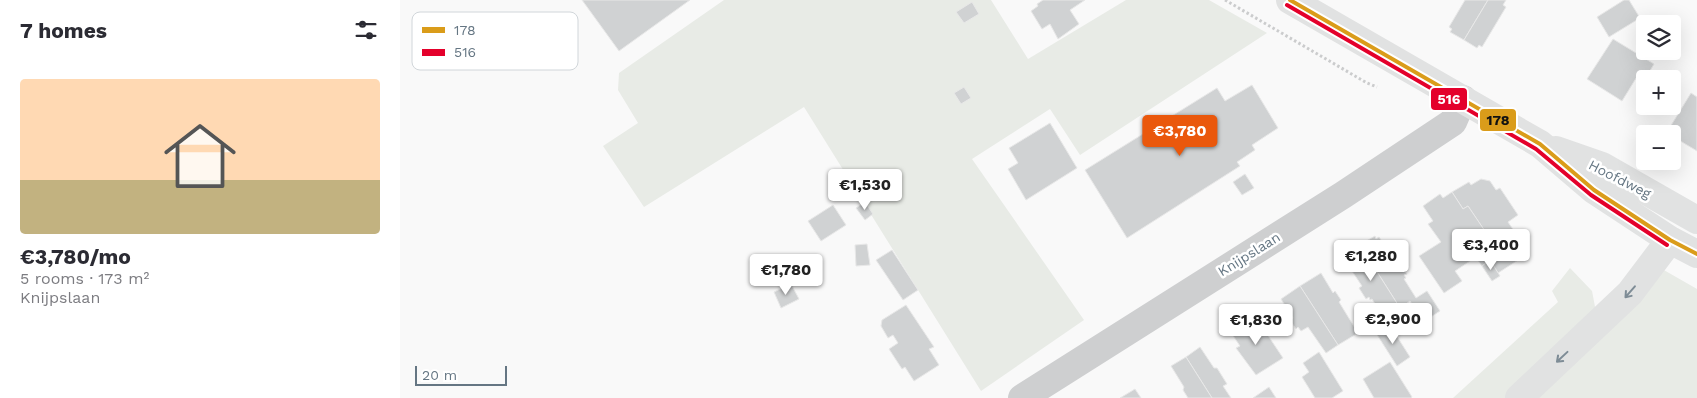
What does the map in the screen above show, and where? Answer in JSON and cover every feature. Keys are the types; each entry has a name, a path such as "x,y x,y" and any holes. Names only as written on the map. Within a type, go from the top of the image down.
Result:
{"main road":[{"name":"Hoofdweg","path":"1290,0 1540,144 1594,190 1670,240 1697,254"},
{"name":"Hoofdweg","path":"1540,144 1602,166 1695,216"},
{"path":"1519,398 1630,293 1670,240 1695,216"}],"street":[{"name":"Knijpslaan","path":"1022,398 1343,195 1452,122 1463,99"}],"shaded area":[{"path":"724,0 991,0 1028,59 1126,0 1209,0 1267,33 1080,155 1050,109 972,159 1084,320 981,391 804,107 644,207 603,146 638,123 618,90 619,73"},
{"path":"1570,268 1592,291 1596,312 1506,398 1453,398 1558,302 1552,291"},
{"path":"1662,269 1697,289 1697,398 1536,398"}],"building":[{"path":"582,0 690,0 619,51"},
{"path":"1043,0 1085,0 1070,10 1079,24 1058,39 1050,24 1042,29 1031,11"},
{"path":"1465,0 1488,0 1464,40 1450,32 1452,29 1449,27"},
{"path":"1488,0 1506,0 1503,5 1506,7 1482,47 1479,45 1477,48 1464,40"},
{"path":"1624,0 1629,0 1638,15 1636,15 1636,20 1609,37 1597,17"},
{"path":"972,2 979,14 964,23 956,12"},
{"path":"1613,39 1636,53 1636,60 1647,60 1654,64 1650,70 1636,70 1636,78 1622,101 1587,79"},
{"path":"1252,85 1278,128 1252,145 1255,150 1237,162 1240,166 1127,238 1085,170 1217,88 1225,101"},
{"path":"964,87 971,98 961,104 954,93"},
{"path":"1691,93 1697,97 1697,151 1681,141 1681,125 1671,125 1677,115 1681,115 1681,109"},
{"path":"1050,123 1077,168 1026,200 1008,169 1018,163 1009,148"},
{"path":"1245,174 1254,188 1242,195 1233,182"},
{"path":"1481,179 1490,181 1496,190 1500,188 1518,215 1508,222 1529,253 1498,273 1490,260 1482,266 1472,252 1491,240 1468,206 1463,209 1452,192 1469,182 1471,185"},
{"path":"1452,192 1463,209 1468,206 1491,240 1472,252 1476,257 1455,271 1462,281 1444,293 1419,256 1441,242 1428,224 1433,221 1423,206 1440,194 1443,198"},
{"path":"865,202 873,214 865,220 856,208"},
{"path":"833,205 846,225 821,241 808,221"},
{"path":"1375,236 1376,239 1379,237 1397,264 1399,263 1407,274 1404,275 1406,278 1404,279 1416,298 1427,291 1440,311 1423,322 1410,301 1400,308 1362,248 1365,246 1363,243"},
{"path":"867,244 870,265 856,266 855,245"},
{"path":"1357,247 1359,249 1362,248 1400,308 1384,318 1372,299 1370,300 1369,297 1366,299 1359,288 1362,286 1344,259 1348,257 1346,254"},
{"path":"892,250 918,290 903,300 876,260"},
{"path":"1490,260 1500,276 1492,281 1482,266"},
{"path":"1321,273 1333,293 1335,291 1341,300 1339,302 1358,333 1338,345 1300,286"},
{"path":"791,284 799,299 781,308 774,292"},
{"path":"1300,286 1338,345 1326,353 1308,327 1301,331 1298,327 1296,329 1290,320 1293,318 1281,299"},
{"path":"906,305 934,347 929,349 939,365 914,381 905,367 902,369 889,349 898,343 893,335 888,338 881,326 882,320"},
{"path":"1255,316 1283,358 1256,375 1236,348 1240,346 1230,331"},
{"path":"1389,324 1410,357 1397,366 1376,333"},
{"path":"1200,347 1227,384 1223,386 1231,398 1212,398 1186,357"},
{"path":"1319,352 1343,391 1332,398 1315,398 1302,377 1309,372 1303,363"},
{"path":"1186,357 1212,398 1188,398 1183,390 1184,387 1171,366"},
{"path":"1390,362 1411,398 1374,398 1363,379"},
{"path":"1269,387 1276,398 1253,398"},
{"path":"1135,389 1141,398 1120,398"}],"transit line":[{"name":"178","path":"1290,0 1540,144 1594,190 1670,240 1697,254"},
{"name":"516","path":"1287,5 1536,149 1591,195 1667,245"}]}
